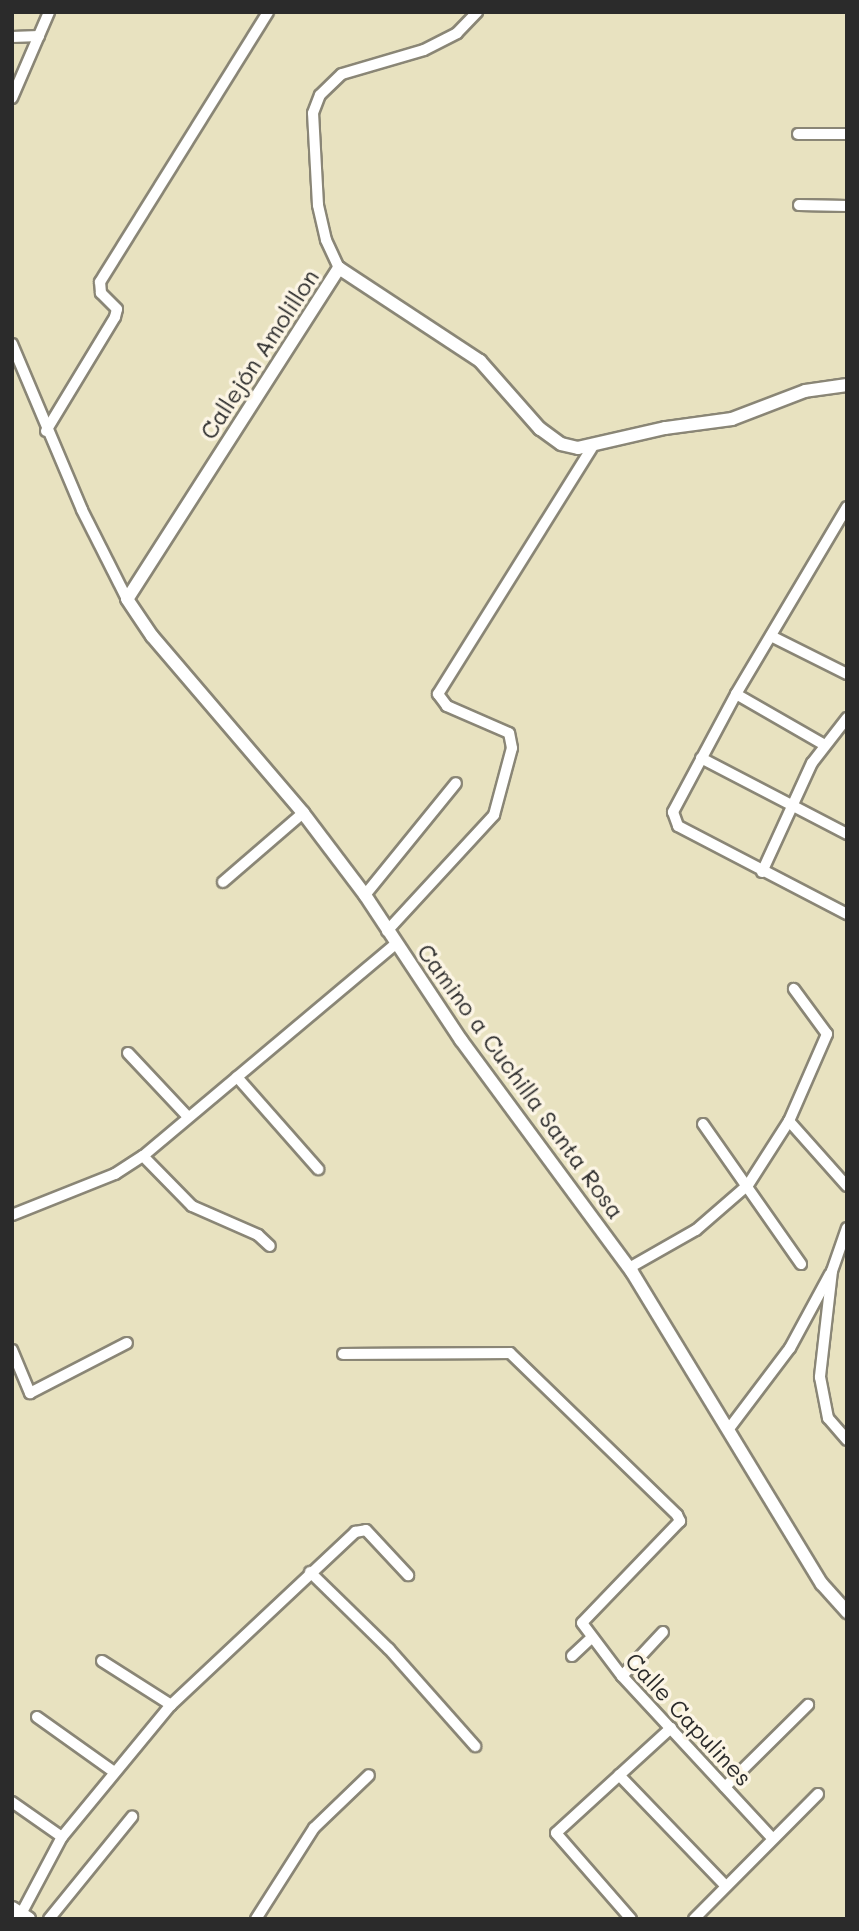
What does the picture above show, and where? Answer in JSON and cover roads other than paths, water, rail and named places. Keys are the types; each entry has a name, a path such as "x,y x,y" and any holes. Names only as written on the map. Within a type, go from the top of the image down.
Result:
{"street":[{"path":"12,98 49,12"},
{"path":"47,431 115,317 117,309 101,293 100,282 268,12"},
{"path":"339,268 326,240 318,205 313,113 320,95 342,74 424,50 457,33 477,12"},
{"path":"12,37 39,36"},
{"path":"798,134 847,134"},
{"path":"799,205 847,206"},
{"name":"Callejón Amolillon","path":"127,599 339,268 480,361 551,437 561,444 593,448 665,428 732,419 805,391 847,385"},
{"path":"12,344 47,431 127,599"},
{"path":"387,931 494,815 512,748 509,733 447,706 438,694 593,448"},
{"path":"847,507 736,694 680,796 673,820 762,872 847,914"},
{"name":"Camino a Cuchilla Santa Rosa","path":"127,599 152,636 303,813 365,895 396,944 629,1268 822,1584 847,1612"},
{"path":"771,636 847,674"},
{"path":"736,694 822,744"},
{"path":"762,872 792,802 822,744 847,718"},
{"path":"701,758 792,802 847,834"},
{"path":"365,895 456,783"},
{"path":"223,882 303,813"},
{"path":"12,1215 115,1174 143,1156 396,944"},
{"path":"629,1268 696,1230 748,1185 789,1121 826,1040 818,1019 794,989"},
{"path":"128,1053 188,1117"},
{"path":"237,1077 318,1169"},
{"path":"789,1121 847,1186"},
{"path":"703,1124 801,1264"},
{"path":"143,1156 192,1206 258,1235 270,1246"},
{"path":"728,1430 790,1348 832,1271 847,1228"},
{"path":"832,1271 821,1400 828,1418 847,1440"},
{"path":"12,1350 30,1393 127,1343"},
{"name":"Calle Capulines","path":"343,1354 510,1353 524,1363 680,1521 582,1623 590,1639 622,1676 772,1838"},
{"path":"20,1914 62,1837 114,1772 171,1705 310,1572 361,1528 408,1576"},
{"path":"310,1572 388,1649 475,1746"},
{"path":"622,1676 663,1632"},
{"path":"572,1656 590,1639"},
{"path":"102,1661 171,1705"},
{"path":"725,1787 808,1705"},
{"path":"37,1717 114,1772"},
{"path":"631,1919 556,1833 671,1728"},
{"path":"256,1919 314,1828 369,1775"},
{"path":"619,1775 726,1886"},
{"path":"694,1919 818,1794"},
{"path":"12,1802 62,1837"},
{"path":"48,1919 132,1818"}]}
